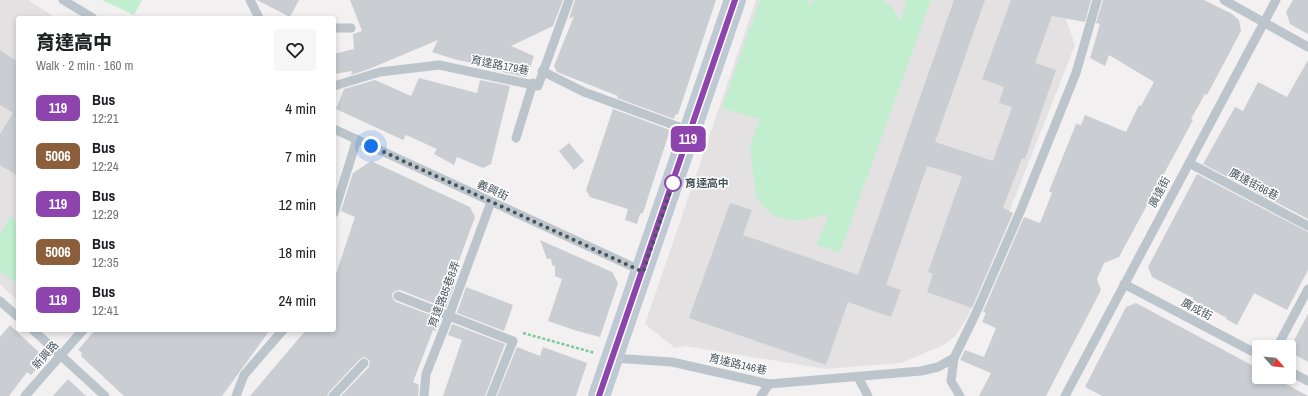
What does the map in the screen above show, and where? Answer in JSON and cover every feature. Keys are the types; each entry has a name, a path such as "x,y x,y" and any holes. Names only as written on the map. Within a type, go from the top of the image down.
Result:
{"street":[{"path":"599,396 643,272 735,0"}],"lane":[{"path":"63,0 90,16"},
{"path":"250,0 258,16"},
{"path":"542,71 569,0"},
{"path":"960,396 951,381 954,358 976,313 1020,212 1076,73 1097,0"},
{"path":"1224,0 1308,47"},
{"name":"廣達街","path":"1065,396 1276,0"},
{"path":"336,28 351,28"},
{"name":"育達路179巷","path":"336,85 380,72 440,65 533,83 538,86 542,71 584,92 690,131"},
{"path":"516,138 533,83"},
{"name":"義興街","path":"336,130 643,272"},
{"path":"336,207 357,139"},
{"name":"廣達街66巷","path":"1188,163 1308,226"},
{"name":"育達路85巷8弄","path":"424,396 426,374 491,202"},
{"name":"廣成街","path":"1124,284 1252,351"},
{"path":"1281,340 1308,289"},
{"path":"398,296 513,341 491,396"},
{"path":"0,302 16,315"},
{"path":"35,332 105,396"},
{"name":"新興路","path":"25,396 81,332"},
{"path":"236,396 244,375 281,332"},
{"name":"育達路146巷","path":"613,358 672,362 769,384 927,370 938,367 954,358"},
{"path":"333,396 364,363"},
{"path":"1296,375 1308,381"},
{"path":"858,377 868,396"},
{"path":"761,396 769,384"}],"path":[{"path":"513,341 516,332 613,358"}],"shaded area":[{"path":"0,0 28,0 53,16 16,16 16,299 0,284"},
{"name":"育達高中","path":"756,0 1059,0 1075,45 968,316 956,335 944,345 901,363 825,369 686,346 675,348 645,324"}],"green space":[{"path":"102,0 142,0 134,15"},
{"path":"760,0 809,0 807,6 815,0 883,0 892,7 900,21 907,0 931,0 840,252 817,245 829,214 804,220 790,220 775,216 763,206 756,196 750,146 760,119 722,108"},
{"path":"10,217 16,221 16,282 0,272 0,235"}],"building":[{"path":"257,0 299,0 291,16"},
{"path":"350,0 563,0 553,26 511,46 534,56 527,77 484,68 484,65 457,60 432,52 438,40 351,75 352,71 336,74 336,54 354,49 353,34 362,31"},
{"path":"575,0 716,0 678,114 675,115 674,119 617,98 618,96 557,72 554,66 574,16 569,19"},
{"path":"954,0 985,0 935,142 993,161 1012,107 999,103 1004,87 982,79 1011,0 1091,0 1085,22 1052,16 1035,63 1056,70 1025,159 1022,158 1003,208 1013,213 972,308 927,292 933,274 928,272 962,176 927,166 886,285 901,290 891,317 848,302 826,365 689,318 730,203 752,210 743,235 858,275"},
{"path":"1103,0 1204,0 1232,14 1239,20 1241,31 1207,95 1205,94 1191,119 1193,120 1119,257 1104,263 1097,279 1101,290 1046,396 979,396 991,373 960,360 965,350 984,357 996,328 982,322 986,313 983,312 1024,217 1040,223 1052,193 1049,191 1076,124 1081,125 1085,115 1126,132 1139,105 1141,106 1154,82 1109,55 1105,66 1090,58 1100,24 1096,23"},
{"path":"1293,0 1308,0 1308,34 1290,24 1286,12"},
{"path":"0,50 16,61 16,175 0,165 0,134 13,113 0,105"},
{"path":"1308,60 1308,219 1203,164 1235,107 1243,111 1258,82 1287,97"},
{"path":"419,78 477,93 480,80 510,86 491,164 483,168 457,157 454,165 434,154 437,149 406,135 403,140 336,109 344,89 375,80 411,96"},
{"path":"613,109 670,130 643,213 640,214 637,224 625,220 628,209 590,197 586,190"},
{"path":"569,143 584,161 574,170 559,151"},
{"path":"371,161 470,207 475,217 451,282 455,283 446,308 400,290 395,291 392,294 393,299 396,302 441,319 436,331 433,330 413,382 419,385 418,396 341,396 369,367 370,361 365,357 360,359 327,396 250,396 304,332 336,332 336,274 355,217 341,211 353,173"},
{"path":"1197,174 1308,232 1308,270 1287,310 1254,293 1237,325 1193,300 1193,298 1152,277 1148,267"},
{"path":"540,240 612,272 618,283 600,337 548,321 562,279 555,276 555,266 552,265 551,259 547,259"},
{"path":"466,287 513,305 504,331 457,313"},
{"path":"1136,303 1252,365 1252,384 1286,384 1308,396 1102,396 1085,387 1126,307"},
{"path":"1308,314 1308,362 1296,355 1296,340 1294,340"},
{"path":"452,324 505,344 485,396 443,396 462,340 448,335"},
{"path":"10,325 46,359 31,375 27,372 9,396 0,396 0,337"},
{"path":"93,332 269,332 222,396 124,396 81,356 82,353 78,350"},
{"path":"517,347 540,356 543,347 587,363 576,396 497,396"},
{"path":"68,379 86,396 53,396"}],"bus line":[{"name":"119","path":"599,396 643,272 735,0"}],"place":[{"name":"育達高中","path":"673,183"}],"route":[{"path":"371,146 643,272 673,183"}]}
